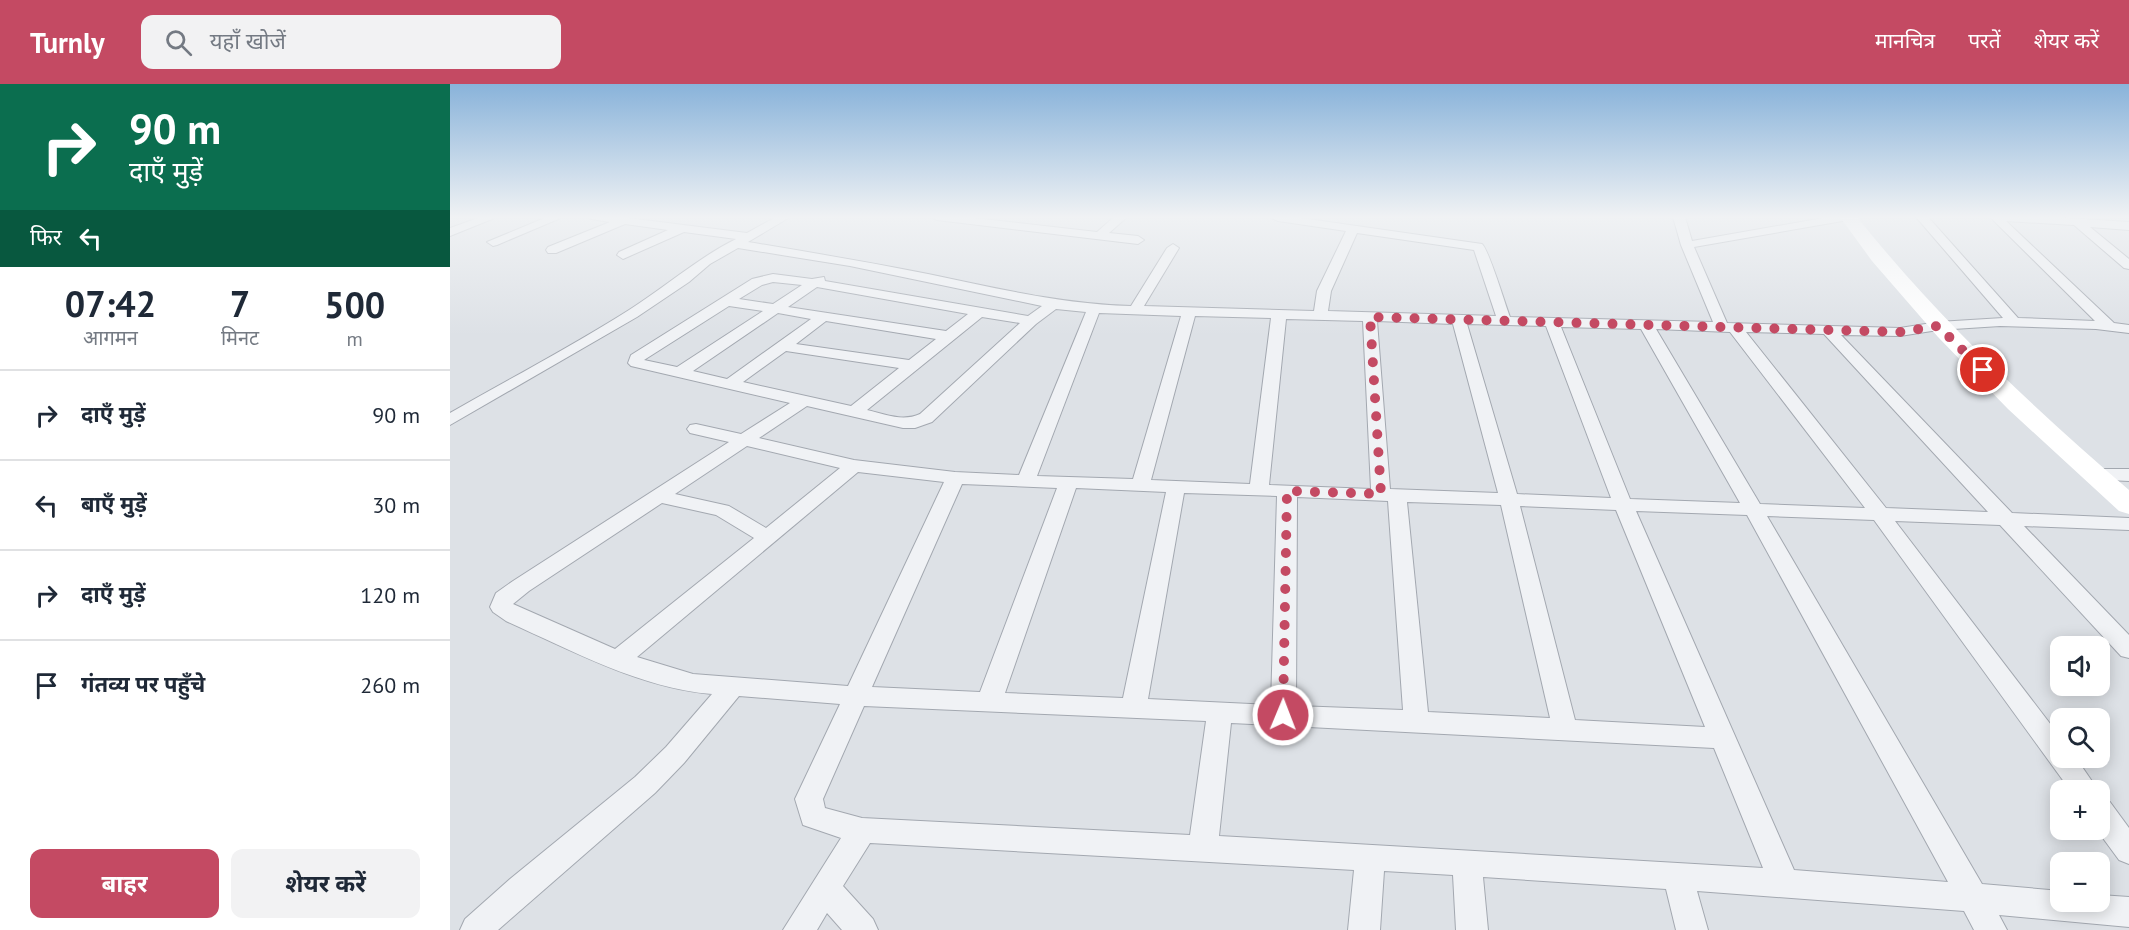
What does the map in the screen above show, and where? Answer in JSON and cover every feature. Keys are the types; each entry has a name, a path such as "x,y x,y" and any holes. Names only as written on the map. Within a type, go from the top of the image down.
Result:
{"street":[{"path":"450,420 632,314 714,256"},
{"path":"823,256 1053,304 1094,309 1900,332 1938,326 2014,322 2129,329"},
{"path":"1135,310 1168,256"},
{"path":"1320,315 1324,291 1340,256"},
{"path":"1484,256 1486,269 1505,322"},
{"path":"1694,256 1728,328 1880,514 2078,780"},
{"path":"1881,256 1938,326 2053,439 2129,505"},
{"path":"1957,256 2014,322"},
{"path":"2037,256 2110,327"},
{"path":"679,373 774,309 850,262"},
{"path":"1031,321 815,283 782,278 765,279 636,358 636,363 903,423 920,421 1053,304"},
{"path":"916,300 944,282"},
{"path":"726,301 947,336"},
{"path":"1026,481 1094,309"},
{"path":"855,411 979,312"},
{"path":"1140,486 1189,312"},
{"path":"1259,490 1279,314"},
{"path":"730,384 823,317"},
{"path":"1370,317 1416,721"},
{"path":"1459,320 1509,499 1565,729"},
{"path":"1552,323 1623,504 1785,884"},
{"path":"1646,325 1992,930"},
{"path":"1828,330 2129,650"},
{"path":"782,346 912,365"},
{"path":"805,400 521,586 504,598 501,606 514,615 666,678 693,683 856,696 1416,721 1723,738"},
{"path":"696,429 854,466 955,478 2129,524"},
{"path":"619,659 854,466"},
{"path":"2094,475 2129,475"},
{"path":"955,478 809,799 813,816 832,824 862,830 1370,857 1785,884 1972,897 2129,912"},
{"path":"989,702 1068,483"},
{"path":"1134,708 1176,487"},
{"path":"1283,715 1287,491"},
{"path":"658,496 722,510 768,537"},
{"path":"476,930 520,889 645,785 675,755 732,687"},
{"path":"1203,849 1220,712"},
{"path":"2110,824 2129,850"},
{"path":"799,930 862,830"},
{"path":"1364,930 1370,857"},
{"path":"1467,864 1472,930"},
{"path":"1678,877 1692,930"},
{"path":"825,888 862,930"}],"route":[{"path":"1283,715 1287,491 1381,494 1370,317 1900,332 1938,326 1983,370"}]}
